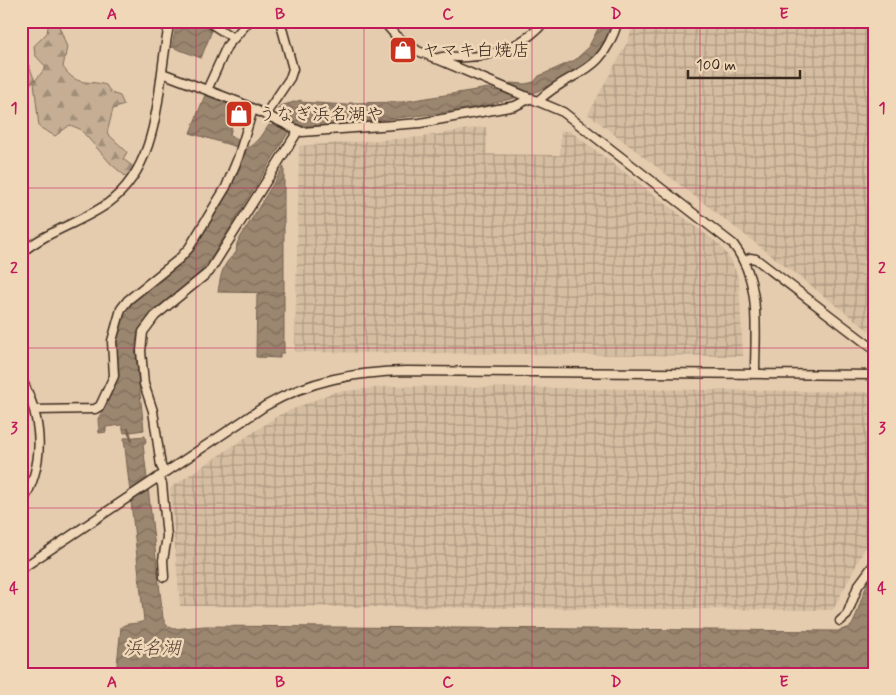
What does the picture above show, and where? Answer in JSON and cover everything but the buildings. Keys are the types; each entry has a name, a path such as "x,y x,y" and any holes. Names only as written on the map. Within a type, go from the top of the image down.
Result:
{"street":[{"path":"21,253 40,240 107,204 131,181 146,149 162,72 170,21"},
{"path":"207,21 233,38"},
{"path":"207,90 225,48 249,21"},
{"path":"268,116 290,78 293,69 280,21"},
{"path":"383,21 403,42 436,59 532,98 570,116 713,226 733,244 744,261 754,288 755,374"},
{"path":"436,59 447,55 459,57 484,56 506,50 545,21"},
{"path":"162,72 253,109 296,131 329,131 420,123 515,106 547,93 594,64 609,45 618,21"},
{"path":"35,410 95,409 100,406 114,376 112,342 121,309 128,300 179,259 189,248 226,187 238,158 253,109"},
{"path":"164,577 163,560 167,537 162,484 158,476 161,466 153,411 144,384 141,356 144,332 151,319 209,272 296,131"},
{"path":"744,261 750,258 756,259 875,350"},
{"path":"21,569 158,476 275,400 316,382 350,374 400,371 875,375"},
{"path":"21,378 35,410 38,464 21,505"},
{"path":"840,621 847,615 858,586 875,562"}],"shaded area":[{"path":"634,21 875,21 875,268 872,333 588,114 628,41"},
{"path":"486,127 487,154 560,155 561,131 570,131 720,245 732,262 739,280 743,356 295,352 299,146 422,137"},
{"path":"394,386 868,392 875,400 875,431 866,546 833,610 180,606 170,488 279,415 334,392"}],"green space":[{"path":"49,21 57,21 67,47 63,67 68,74 83,82 106,85 111,93 120,96 124,105 113,109 107,133 127,152 123,159 135,168 130,180 112,165 80,129 70,125 55,136 39,127 34,82 21,87 21,58 27,61 35,81 46,67 35,55 34,46 47,33"}],"water":[{"path":"177,21 196,21 213,28 201,58 172,47"},
{"path":"602,21 614,21 610,36 596,58 574,73 534,93 483,106 433,114 324,126 298,126 288,133 212,257 195,279 158,308 145,321 138,333 135,347 144,430 124,433 122,425 106,427 106,432 99,433 98,419 117,377 117,333 124,318 133,302 145,290 180,265 191,253 227,195 247,149 261,137 269,125 272,126 280,106 301,100 301,102 347,105 349,103 402,102 488,88 497,91 510,83 525,84 534,82 539,76 575,60 588,48"},
{"path":"205,95 235,106 230,136 239,139 237,147 190,133"},
{"path":"284,166 284,293 218,292 225,265 236,253 237,243"},
{"path":"257,294 284,294 284,353 280,353 280,358 256,357"},
{"name":"浜名湖","path":"145,436 146,443 143,444 163,618 166,625 173,629 205,626 838,631 853,624 870,578 875,572 875,674 116,674 121,627 144,621 124,438"}],"waterway":[{"path":"154,312 163,304"},
{"path":"128,429 132,441"}],"place":[{"name":"ヤマキ白焼店","path":"403,50"},
{"name":"うなぎ浜名湖や","path":"239,114"}]}
